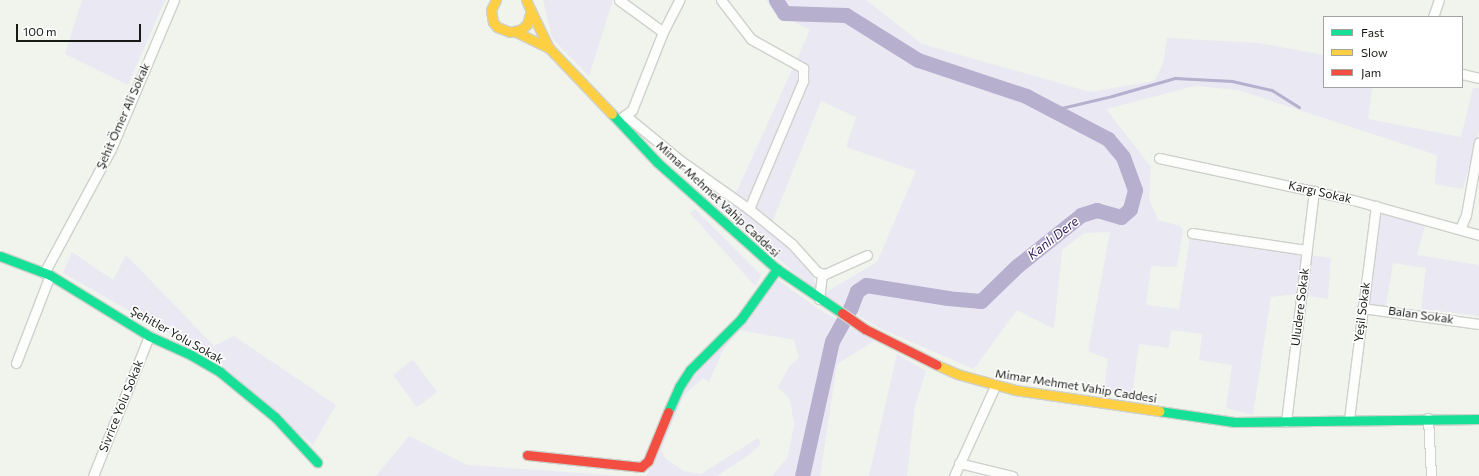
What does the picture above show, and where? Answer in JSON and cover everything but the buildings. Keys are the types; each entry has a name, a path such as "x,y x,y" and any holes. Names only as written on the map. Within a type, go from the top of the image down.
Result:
{"main road":[{"path":"485,0 491,10"},
{"path":"491,10 496,0"},
{"path":"516,32 527,24 529,4"},
{"name":"Mimar Mehmet Vahip Caddesi","path":"529,4 549,48"},
{"name":"Mimar Mehmet Vahip Caddesi","path":"491,10 497,27 503,31 516,32 549,48 621,118 689,192 777,270 865,329 913,355 957,374 995,386 1234,422 1428,418 1479,419"},
{"name":"Şehitler Yolu Sokak","path":"0,256 47,274 149,336 191,355 220,372 275,417 317,462"},
{"path":"526,455 633,468 642,467 648,461 679,387 690,370 741,319 777,270"}],"street":[{"name":"Şehit Ömer Ali Sokak","path":"16,363 47,274 111,149 174,0"},
{"path":"619,0 662,32"},
{"path":"679,0 662,32 632,110 621,118 749,209 792,244 817,272 822,274 867,255"},
{"path":"721,0 751,39 762,47 803,68 803,81 749,209"},
{"path":"1433,16 1439,0"},
{"path":"1463,74 1479,78"},
{"path":"1460,229 1466,214 1479,142"},
{"name":"Kargı Sokak","path":"1159,158 1314,191 1376,206 1479,235"},
{"name":"Uludere Sokak","path":"1286,422 1314,191"},
{"name":"Yeşil Sokak","path":"1349,419 1376,206"},
{"path":"1192,233 1306,250"},
{"path":"819,299 822,274"},
{"name":"Balan Sokak","path":"1362,308 1479,324"},
{"name":"Sivrice Yolu Sokak","path":"93,476 149,336"},
{"path":"954,476 995,386"},
{"path":"1428,418 1431,476"},
{"path":"959,463 1012,476"}],"shaded area":[{"path":"82,0 165,0 128,85 65,54"},
{"path":"543,0 613,0 589,76 552,38"},
{"path":"766,0 866,0 922,44 1090,92 1154,81 1163,64 1167,38 1259,43 1323,55 1323,88 1372,88 1368,119 1461,137 1473,88 1479,88 1479,130 1463,189 1435,184 1437,155 1238,90 1195,86 1106,109 1151,167 1149,199 1158,220 1180,226 1183,230 1177,267 1151,266 1146,305 1179,309 1190,237 1331,258 1328,299 1296,294 1271,297 1253,415 1226,408 1232,365 1199,360 1202,334 1171,330 1169,348 1139,344 1132,395 1104,391 1108,359 1088,351 1110,232 1084,233 1062,250 1054,329 1017,310 974,369 881,329 823,294 877,262 916,171 846,147 856,117 821,101 769,230 807,265 817,286 812,288 717,206 738,189 810,30 775,12"},
{"path":"695,209 761,275 755,286 690,213"},
{"path":"1381,213 1425,226 1417,255 1479,265 1479,316 1421,309 1426,268 1393,263 1386,306 1368,304"},
{"path":"72,252 113,280 126,255 214,346 234,336 336,405 313,445 184,342 63,273"},
{"path":"778,280 817,308 874,341 837,364 820,476 772,476 788,457 794,425 790,399 778,387 789,367 799,358 794,340 740,330 723,350 709,382 703,378 684,395 661,450 666,459 684,471 701,474 758,438 761,443 753,452 717,476 646,476 682,390"},
{"path":"897,354 926,371 915,406 907,476 869,476"},
{"path":"413,360 437,392 417,407 393,375"},
{"path":"409,436 467,465 623,476 376,476"}],"waterway":[{"name":"Kanlı Dere","path":"776,0 784,13 846,15 918,60 1026,96 1108,139 1123,157 1135,190 1130,209 1121,217 1097,210 1081,215 1017,266 981,301 948,298 866,285 857,291 851,307 832,341 802,476"},
{"path":"1053,110 1112,96 1175,78 1232,81 1272,90 1299,107"}],"traffic: fast":[{"path":"612,114 658,163 777,269 842,313"},
{"path":"0,256 50,275 149,336 191,355 220,372 275,417 317,462"},
{"path":"668,412 679,387 690,370 741,319 777,269"},
{"path":"1159,411 1234,422 1479,419"}],"traffic: slow":[{"path":"496,0 491,10 493,22 497,27 510,32 522,29 527,24 531,11 526,0"},
{"path":"531,11 549,48"},
{"path":"516,32 549,48 612,114"},
{"path":"937,365 957,374 1015,390 1159,411"}],"traffic: jam":[{"path":"842,313 865,329 937,365"},
{"path":"527,455 641,467 648,461 668,412"}]}
